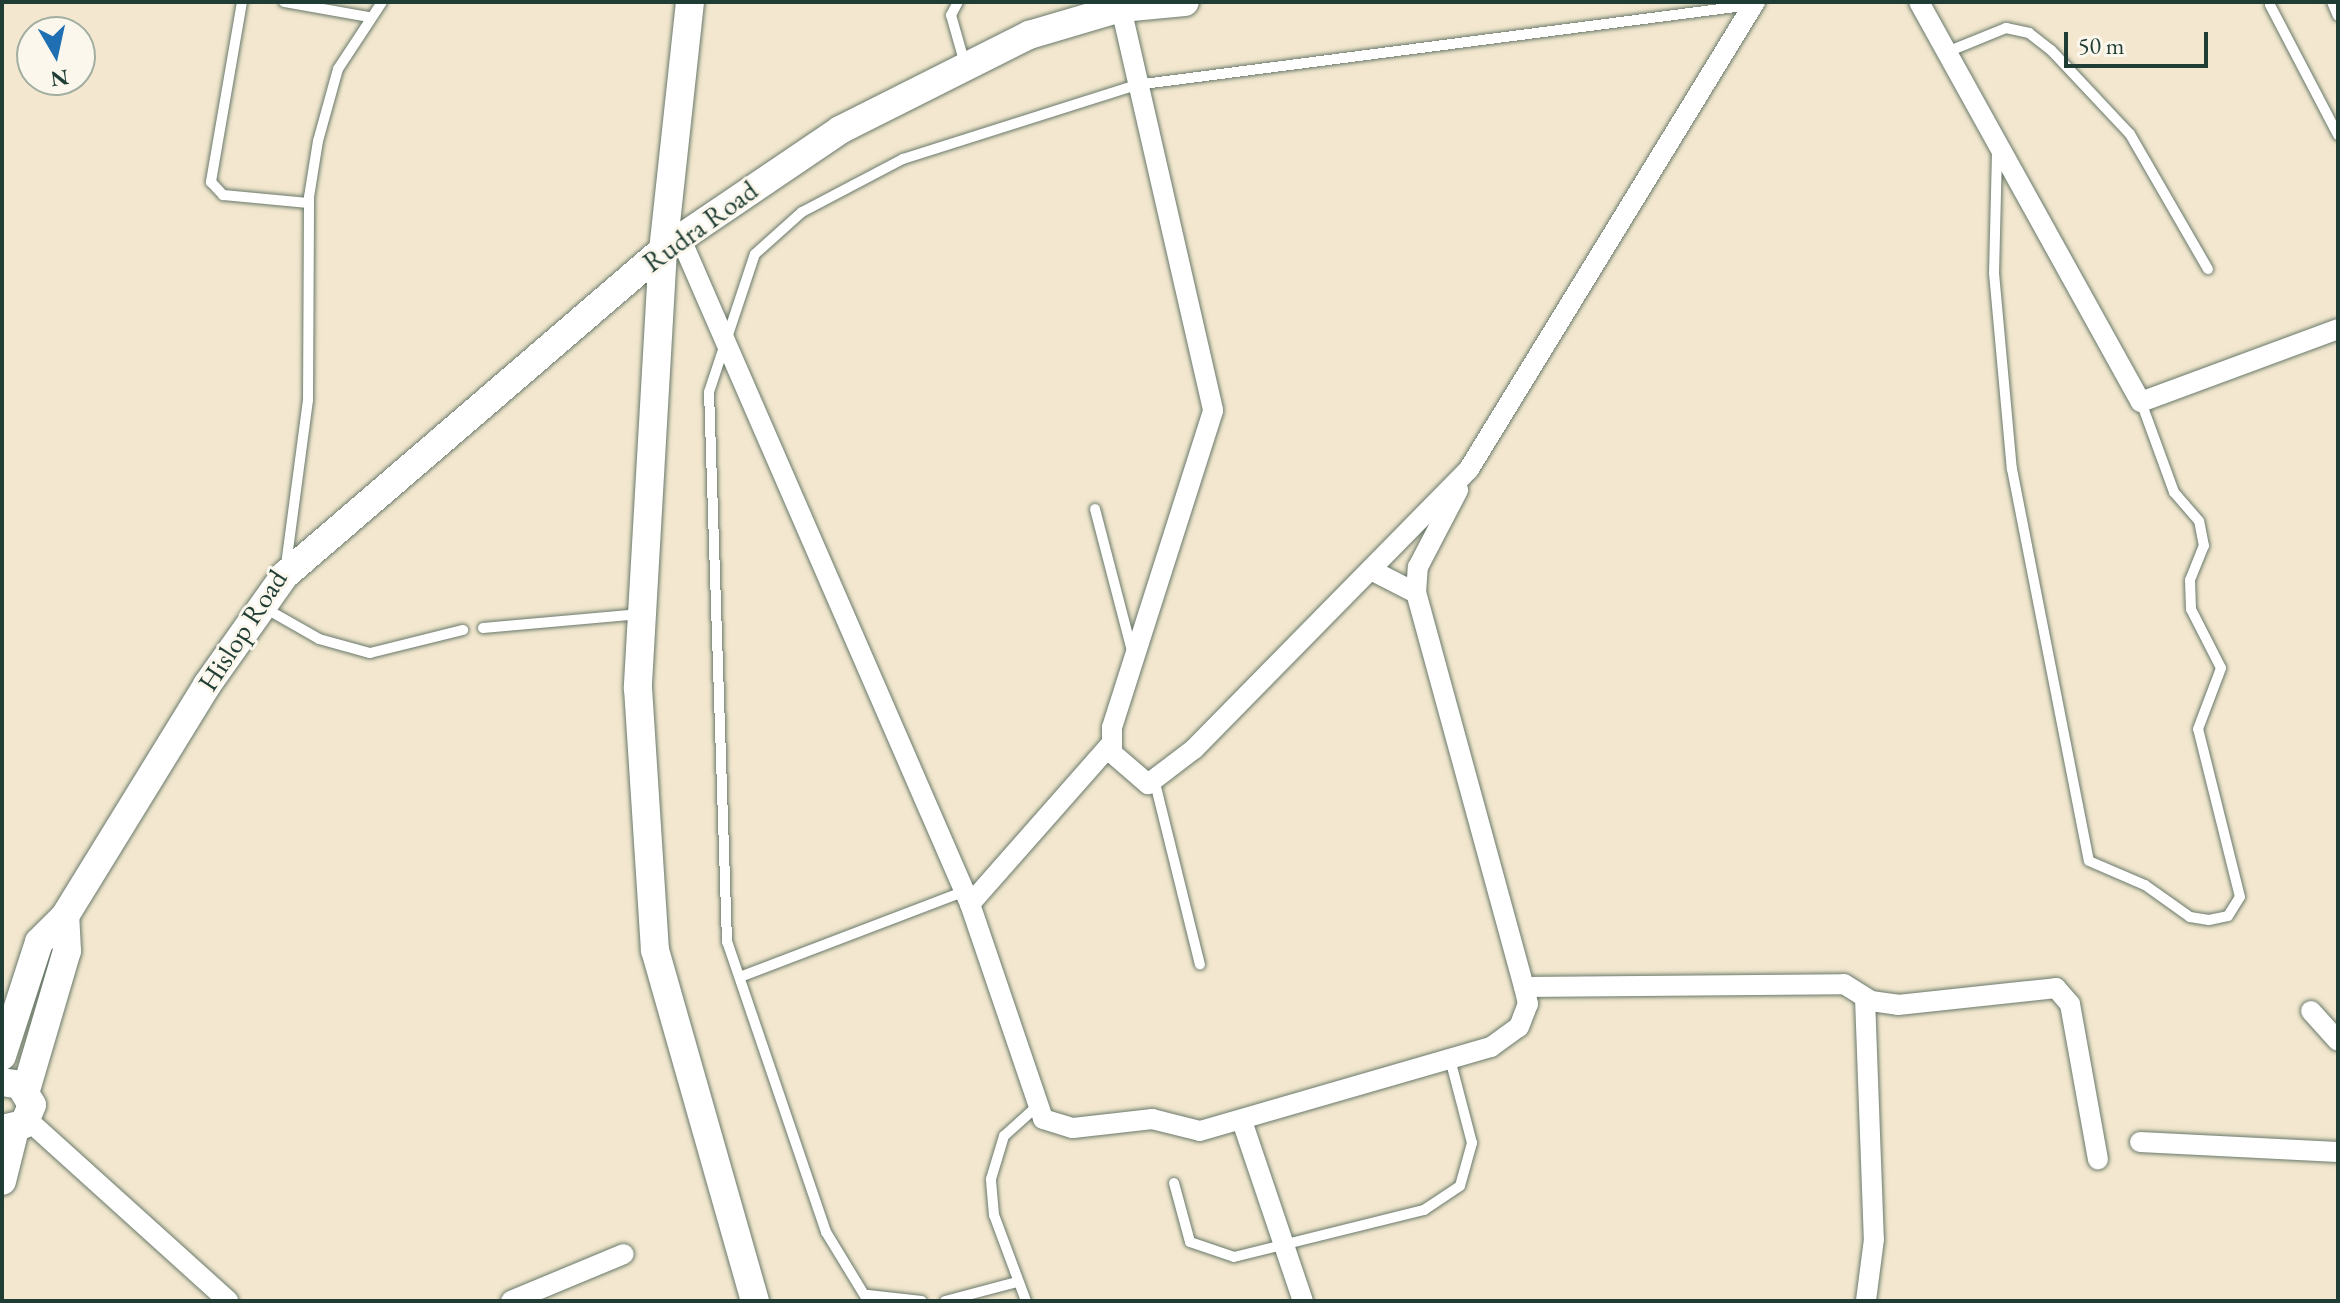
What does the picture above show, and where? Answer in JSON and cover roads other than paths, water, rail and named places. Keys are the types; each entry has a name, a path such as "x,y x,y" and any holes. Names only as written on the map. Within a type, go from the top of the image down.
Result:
{"street":[{"path":"690,2 638,688 655,950 755,1301"},
{"name":"Rudra Road","path":"285,575 672,244 840,130 965,64 1120,5 1185,2"},
{"path":"1919,2 2141,402 2338,329"},
{"path":"672,244 730,339 968,898 1034,1109 1073,1128 1152,1119 1200,1131 1450,1059 1511,1036 1528,1004 1416,593 1428,543 1469,469 1755,3"},
{"path":"968,898 1111,744 1213,411 1120,5"},
{"path":"1111,744 1129,775 1155,783 1469,469"},
{"path":"1371,570 1416,593"},
{"name":"Hislop Road","path":"2,1056 39,942 65,916 285,575"},
{"path":"2,1181 15,1126 14,1086 67,951 65,916"},
{"path":"1524,987 1844,984 1865,998 1898,1005 2042,987 2064,993 2098,1159"},
{"path":"1865,998 1874,1239 1866,1301"},
{"path":"2311,1011 2338,1041"},
{"path":"1242,1121 1303,1301"},
{"path":"15,1126 228,1301"},
{"path":"2140,1142 2338,1152"},
{"path":"511,1301 624,1254"}],"lane":[{"path":"242,2 211,182 223,195 309,203"},
{"path":"284,2 369,17"},
{"name":"Hislop Road","path":"285,575 308,400 309,203 338,69 369,17 382,2"},
{"path":"958,2 951,15 965,64"},
{"path":"2332,2 2338,16"},
{"path":"922,1301 868,1298 839,1262 727,942 718,808 709,392 730,339 755,254 802,212 966,135 1087,105 1136,85 1755,3"},
{"path":"2270,5 2338,135"},
{"path":"1947,52 2006,28 2029,33 2051,50 2137,144 2208,269"},
{"path":"1997,142 1994,273 2012,469 2089,861 2209,920 2228,916 2240,897 2198,729 2221,668 2191,609 2190,580 2204,546 2199,521 2174,492 2141,402"},
{"path":"1095,509 1134,661"},
{"path":"263,607 319,639 370,653 463,630"},
{"path":"483,628 642,614"},
{"path":"1155,783 1200,965"},
{"path":"740,977 968,898"},
{"path":"1174,1183 1190,1242 1234,1257 1286,1249 1424,1210 1460,1186 1472,1143 1450,1059"},
{"path":"1026,1301 994,1215 991,1179 1004,1136 1034,1109"},
{"path":"945,1301 1017,1282"}]}
